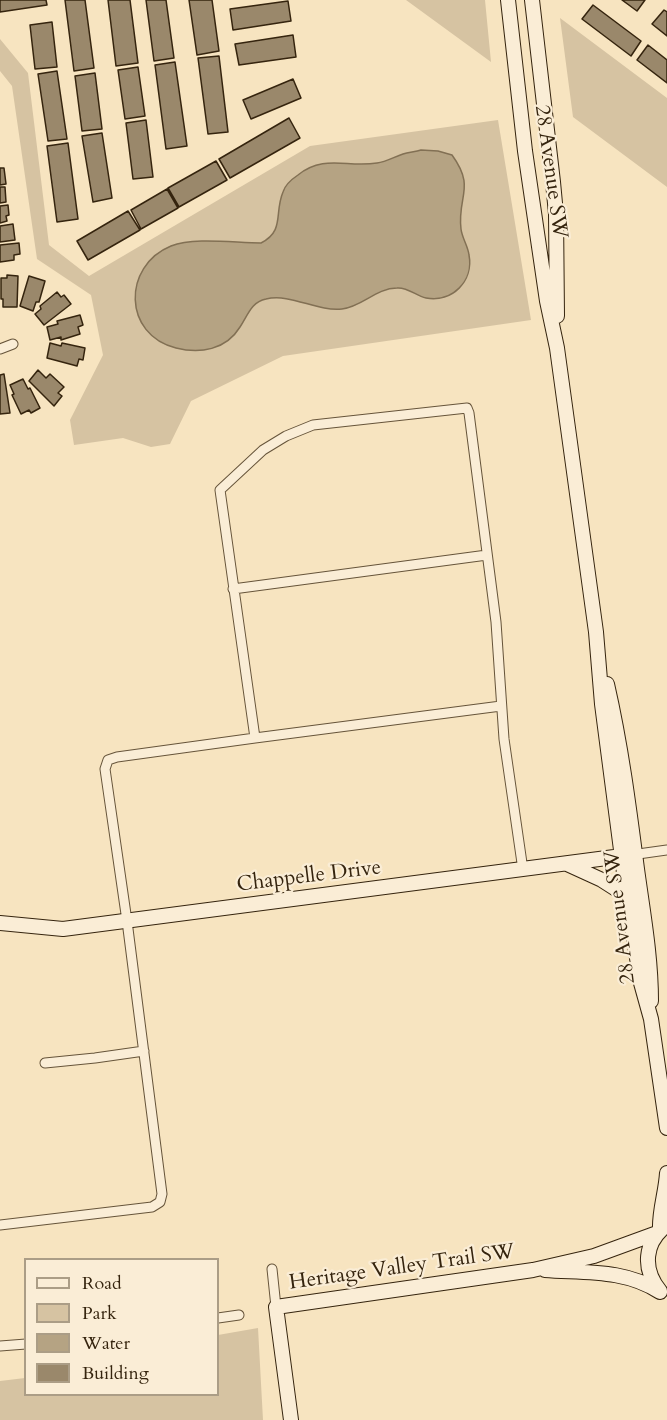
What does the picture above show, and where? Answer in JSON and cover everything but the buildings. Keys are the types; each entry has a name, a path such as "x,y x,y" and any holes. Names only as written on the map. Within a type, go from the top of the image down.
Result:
{"main road":[{"name":"28 Avenue SW","path":"508,0 525,151 547,301 557,348 596,632 602,704 651,969 651,1019"},
{"name":"28 Avenue SW","path":"532,0 553,182 557,348"},
{"name":"28 Avenue SW","path":"629,855 627,896 642,983 651,1019 667,1128"},
{"name":"Chappelle Drive","path":"0,923 63,929 629,855"},
{"path":"567,864 602,880 627,896"},
{"path":"664,1294 652,1282 647,1257 650,1244 661,1230 660,1220 666,1194 667,1173"},
{"name":"Heritage Valley Trail SW","path":"276,1307 534,1270 594,1256 661,1230"},
{"name":"Heritage Valley Trail SW","path":"534,1270 624,1276 664,1294"},
{"path":"276,1307 291,1420"}],"street":[{"path":"0,349 13,344"},
{"path":"255,738 220,490 263,450 286,436 313,424 467,408 488,555 497,632 501,706 523,870"},
{"path":"233,589 488,555"},
{"path":"0,1226 152,1207 160,1202 162,1194 105,769 108,760 501,706"},
{"path":"629,855 667,850"},
{"path":"45,1063 144,1051"},
{"path":"272,1269 276,1307"},
{"path":"219,1318 238,1315"},
{"path":"0,1346 24,1344"}],"green space":[{"path":"406,0 485,0 491,62"},
{"path":"560,18 667,98 667,187 573,117"},
{"path":"0,39 28,73 49,245 89,276 310,146 498,120 531,320 283,356 191,401 170,444 151,447 123,438 74,445 70,420 103,355 91,295 37,259 12,86 0,71"},
{"path":"258,1328 263,1420 0,1420 0,1381 24,1378 24,1396 219,1396 219,1335"}],"water":[{"path":"421,150 452,155 463,176 464,192 460,218 470,265 464,281 452,293 436,299 426,298 405,289 389,289 349,308 342,309 323,308 285,298 266,299 253,306 240,327 227,341 203,350 176,348 159,341 146,329 138,315 135,300 137,284 144,269 155,256 180,243 215,241 261,243 273,233 276,227 280,200 285,187 293,178 308,169 327,163 377,163"}]}
